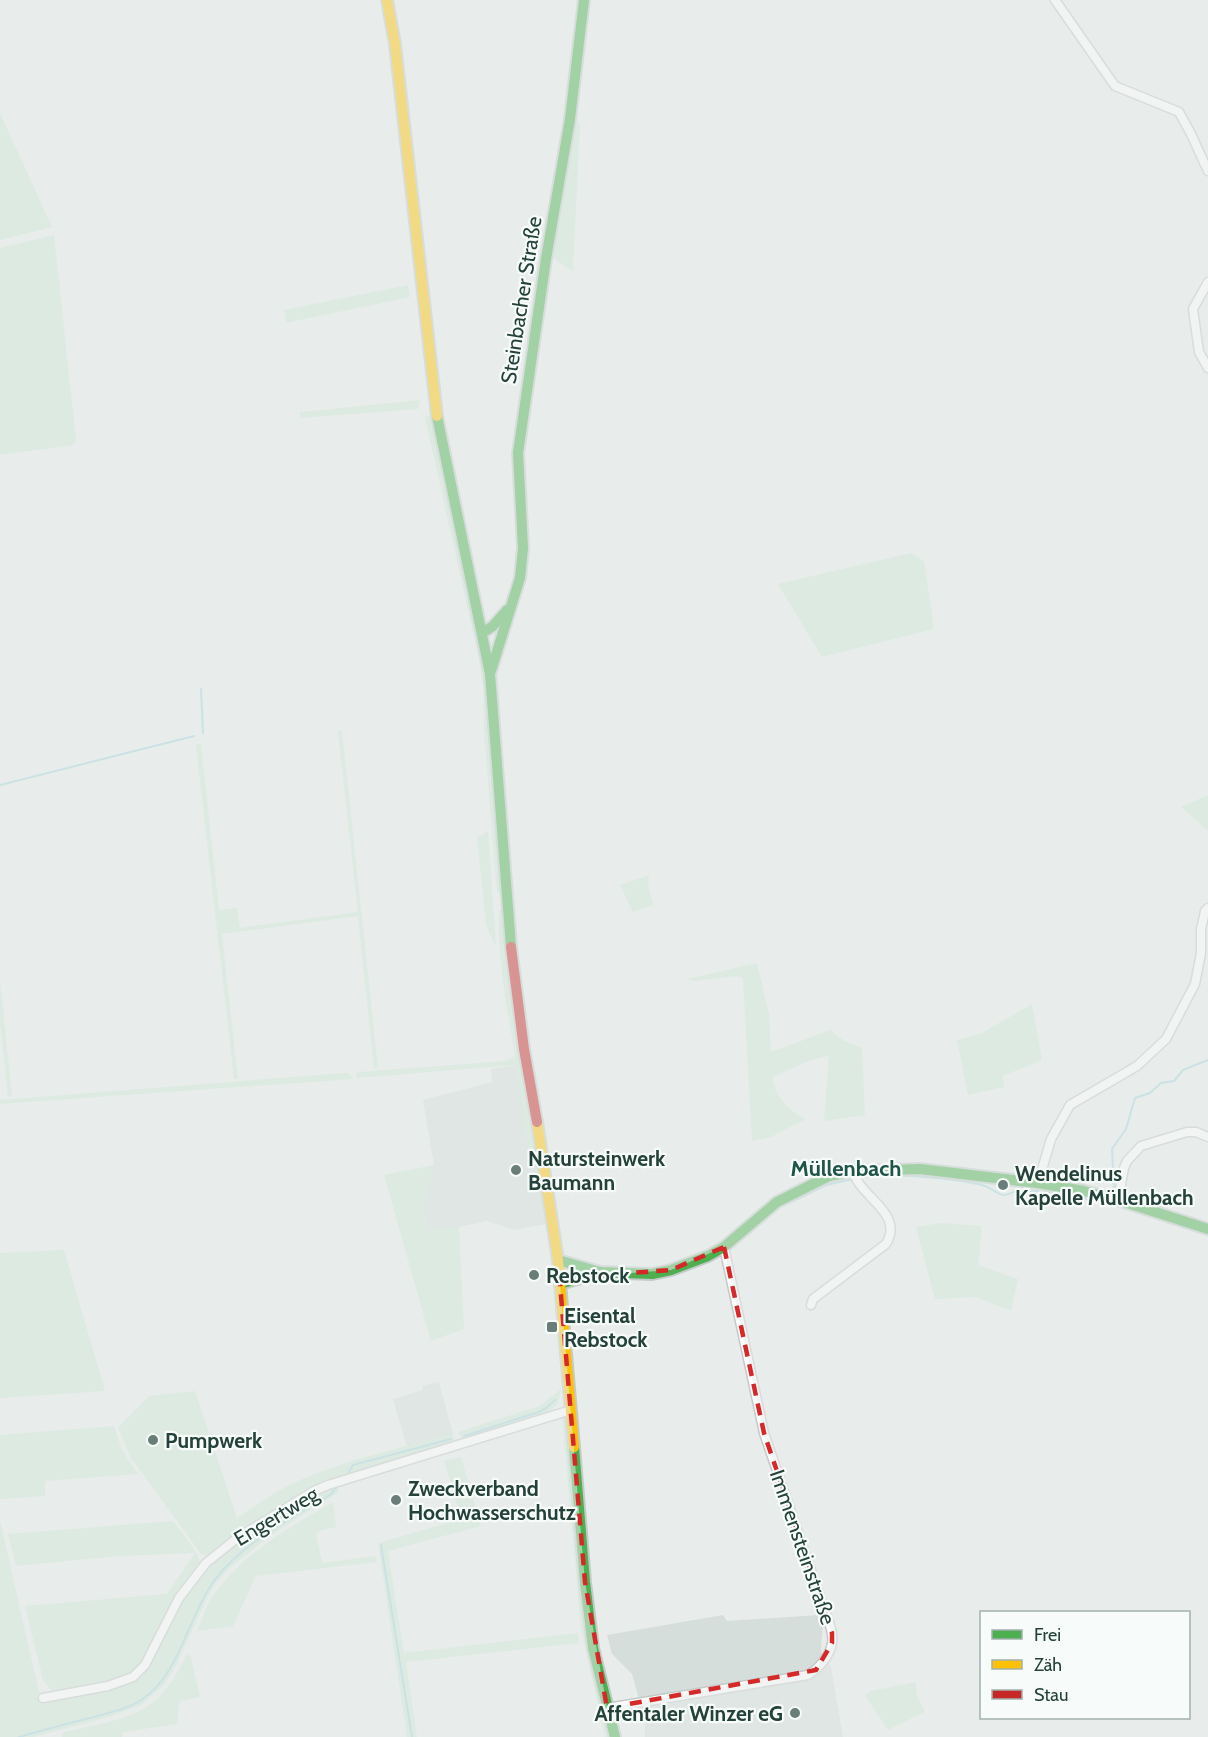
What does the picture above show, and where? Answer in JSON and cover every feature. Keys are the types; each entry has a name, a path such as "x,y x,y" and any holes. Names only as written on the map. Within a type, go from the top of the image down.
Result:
{"street":[{"path":"387,0 395,44 433,394 445,463 490,674 516,998 558,1260 585,1582 593,1648 615,1737"},
{"name":"Steinbacher Straße","path":"490,674 520,578 523,548 518,453 546,259 570,119 584,0"},
{"path":"1055,0 1115,86 1179,112 1208,171"},
{"path":"1208,282 1193,309 1199,352 1208,368"},
{"name":"Steinbacher Straße","path":"482,633 493,626 511,605"},
{"path":"1038,1183 1051,1139 1070,1105 1137,1066 1166,1039 1195,984 1201,952 1201,929 1205,911 1208,908"},
{"path":"1118,1200 1124,1168 1141,1146 1187,1132 1196,1132 1208,1137"},
{"path":"558,1260 600,1272 641,1274 672,1270 700,1260 724,1247 777,1202 829,1176 854,1176 920,1169 1038,1183 1084,1191 1208,1229"},
{"path":"811,1305 813,1299 886,1244 891,1236 892,1226 888,1218 854,1176"},
{"name":"Immensteinstraße","path":"607,1708 808,1675 816,1670 827,1655 832,1643 826,1614 764,1433 724,1247"},
{"path":"560,1284 600,1272"},
{"name":"Engertweg","path":"43,1698 108,1686 133,1677 146,1665 179,1598 206,1563 236,1539 314,1491 571,1410"}],"highlighted area":[{"path":"724,1247 764,1433 832,1633 832,1643 816,1670 607,1708 585,1582 560,1284 578,1277 671,1270"}],"shaded area":[{"path":"517,1065 529,1153 535,1152 546,1224 514,1230 487,1221 427,1230 423,1208 434,1165 423,1100 492,1082 491,1069"},
{"path":"439,1382 453,1434 407,1447 393,1399 423,1390 422,1386"},
{"path":"723,1615 727,1621 818,1615 823,1620 821,1652 831,1667 843,1737 645,1737 645,1720 632,1674 612,1654 607,1635"}],"green space":[{"path":"0,113 52,227 0,240"},
{"path":"573,122 580,123 573,271 557,261 551,254"},
{"path":"54,235 76,440 73,445 0,455 0,248"},
{"path":"408,285 410,297 286,323 284,310"},
{"path":"420,400 418,409 300,418 300,412"},
{"path":"425,417 431,417 484,665 502,891 500,893 497,891 495,870 484,732 483,688 479,660"},
{"path":"911,553 924,561 934,629 822,657 778,584"},
{"path":"338,731 342,731 378,1068 374,1068 358,916 222,934 238,1079 234,1079 196,745 201,744 219,910 237,908 240,928 358,912"},
{"path":"1208,795 1208,831 1181,807"},
{"path":"488,831 496,947 486,925 477,838"},
{"path":"649,875 648,885 653,905 633,912 620,885"},
{"path":"502,909 512,1001 535,1152 529,1154 516,1065 356,1078 359,1072 505,1061 515,1056 501,965 499,910"},
{"path":"757,963 769,1014 771,1052 830,1030 843,1040 862,1048 865,1115 824,1121 829,1056 813,1059 773,1077 779,1096 794,1112 806,1119 771,1137 752,1141 743,979 737,976 693,981 687,979"},
{"path":"0,980 12,1096 8,1097 0,1023"},
{"path":"1032,1004 1042,1060 1003,1076 1004,1087 968,1095 957,1040 980,1034"},
{"path":"349,1073 353,1079 0,1104 0,1100"},
{"path":"434,1165 423,1208 427,1230 459,1227 464,1329 431,1341 384,1175"},
{"path":"940,1223 982,1226 978,1265 1018,1279 1011,1311 976,1297 935,1299 916,1227"},
{"path":"64,1250 105,1391 0,1398 0,1253"},
{"path":"561,1389 558,1404 545,1414 462,1439 458,1432 539,1406"},
{"path":"195,1391 237,1518 281,1489 327,1469 453,1434 454,1440 451,1444 339,1478 206,1556 201,1554 131,1458 118,1428 149,1396"},
{"path":"564,1416 567,1418 583,1625 608,1737 605,1737 581,1629 562,1419"},
{"path":"114,1426 122,1450 138,1474 45,1481 45,1496 0,1499 0,1435"},
{"path":"461,1457 481,1526 388,1551 404,1653 578,1633 579,1643 406,1662 417,1737 407,1737 378,1543 461,1519 444,1460"},
{"path":"336,1484 339,1492 271,1535 231,1567 216,1583 176,1666 164,1685 141,1705 109,1717 33,1737 0,1737 0,1520 41,1701 77,1695 147,1667 178,1606 209,1566 228,1549 269,1520"},
{"path":"333,1502 336,1527 316,1532 322,1563 376,1556 377,1562 256,1576 233,1626 197,1631 214,1594 242,1563 271,1540"},
{"path":"173,1521 194,1549 200,1565 175,1598 150,1653 135,1671 117,1681 60,1691 51,1690 43,1680 25,1606 167,1594 195,1553 118,1556 16,1566 8,1534"},
{"path":"190,1654 200,1697 180,1701 177,1724 123,1732 122,1737 62,1737 64,1732 113,1721 147,1706 166,1689 186,1656"},
{"path":"916,1682 917,1696 925,1712 888,1730 865,1696 871,1691"}],"waterway":[{"path":"201,689 203,733"},
{"path":"0,785 194,736"},
{"path":"1114,1192 1112,1149 1126,1129 1135,1098 1150,1093 1161,1083 1174,1081 1183,1070 1208,1060"},
{"path":"858,1178 882,1175"},
{"path":"888,1175 971,1183 982,1185 1001,1195 1015,1191"},
{"path":"789,1203 826,1185 853,1179"},
{"path":"1024,1191 1038,1191"},
{"path":"1044,1191 1065,1195"},
{"path":"1072,1197 1097,1201"},
{"path":"464,1436 539,1412 555,1400"},
{"path":"349,1472 353,1465 451,1439"},
{"path":"19,1737 116,1711 141,1700 154,1690 174,1661 205,1595 225,1568 252,1544 330,1495 336,1488"},
{"path":"381,1545 412,1737"}],"traffic: fast":[{"path":"491,671 520,578 523,548 518,453 546,259 570,119 584,0"},
{"path":"437,416 490,674 511,947"},
{"path":"482,633 493,626 507,610"},
{"path":"558,1260 600,1272 652,1274 671,1270 708,1256 724,1247 777,1202 829,1176 853,1171 920,1169 1038,1183 1118,1200 1208,1229"},
{"path":"560,1284 600,1272"},
{"path":"574,1447 593,1648 615,1737"}],"traffic: slow":[{"path":"387,0 395,44 437,416"},
{"path":"537,1122 558,1260 574,1447"}],"traffic: jam":[{"path":"511,947 524,1049 537,1122"}],"place":[{"name":"Natursteinwerk Baumann","path":"516,1170"},
{"name":"Wendelinus Kapelle Müllenbach","path":"1003,1185"},
{"name":"Rebstock","path":"534,1275"},
{"name":"Eisental Rebstock","path":"552,1327"},
{"name":"Pumpwerk","path":"153,1440"},
{"name":"Zweckverband Hochwasserschutz","path":"396,1500"},
{"name":"Affentaler Winzer eG","path":"795,1713"}],"district":[{"name":"Müllenbach","path":"846,1168"}]}
